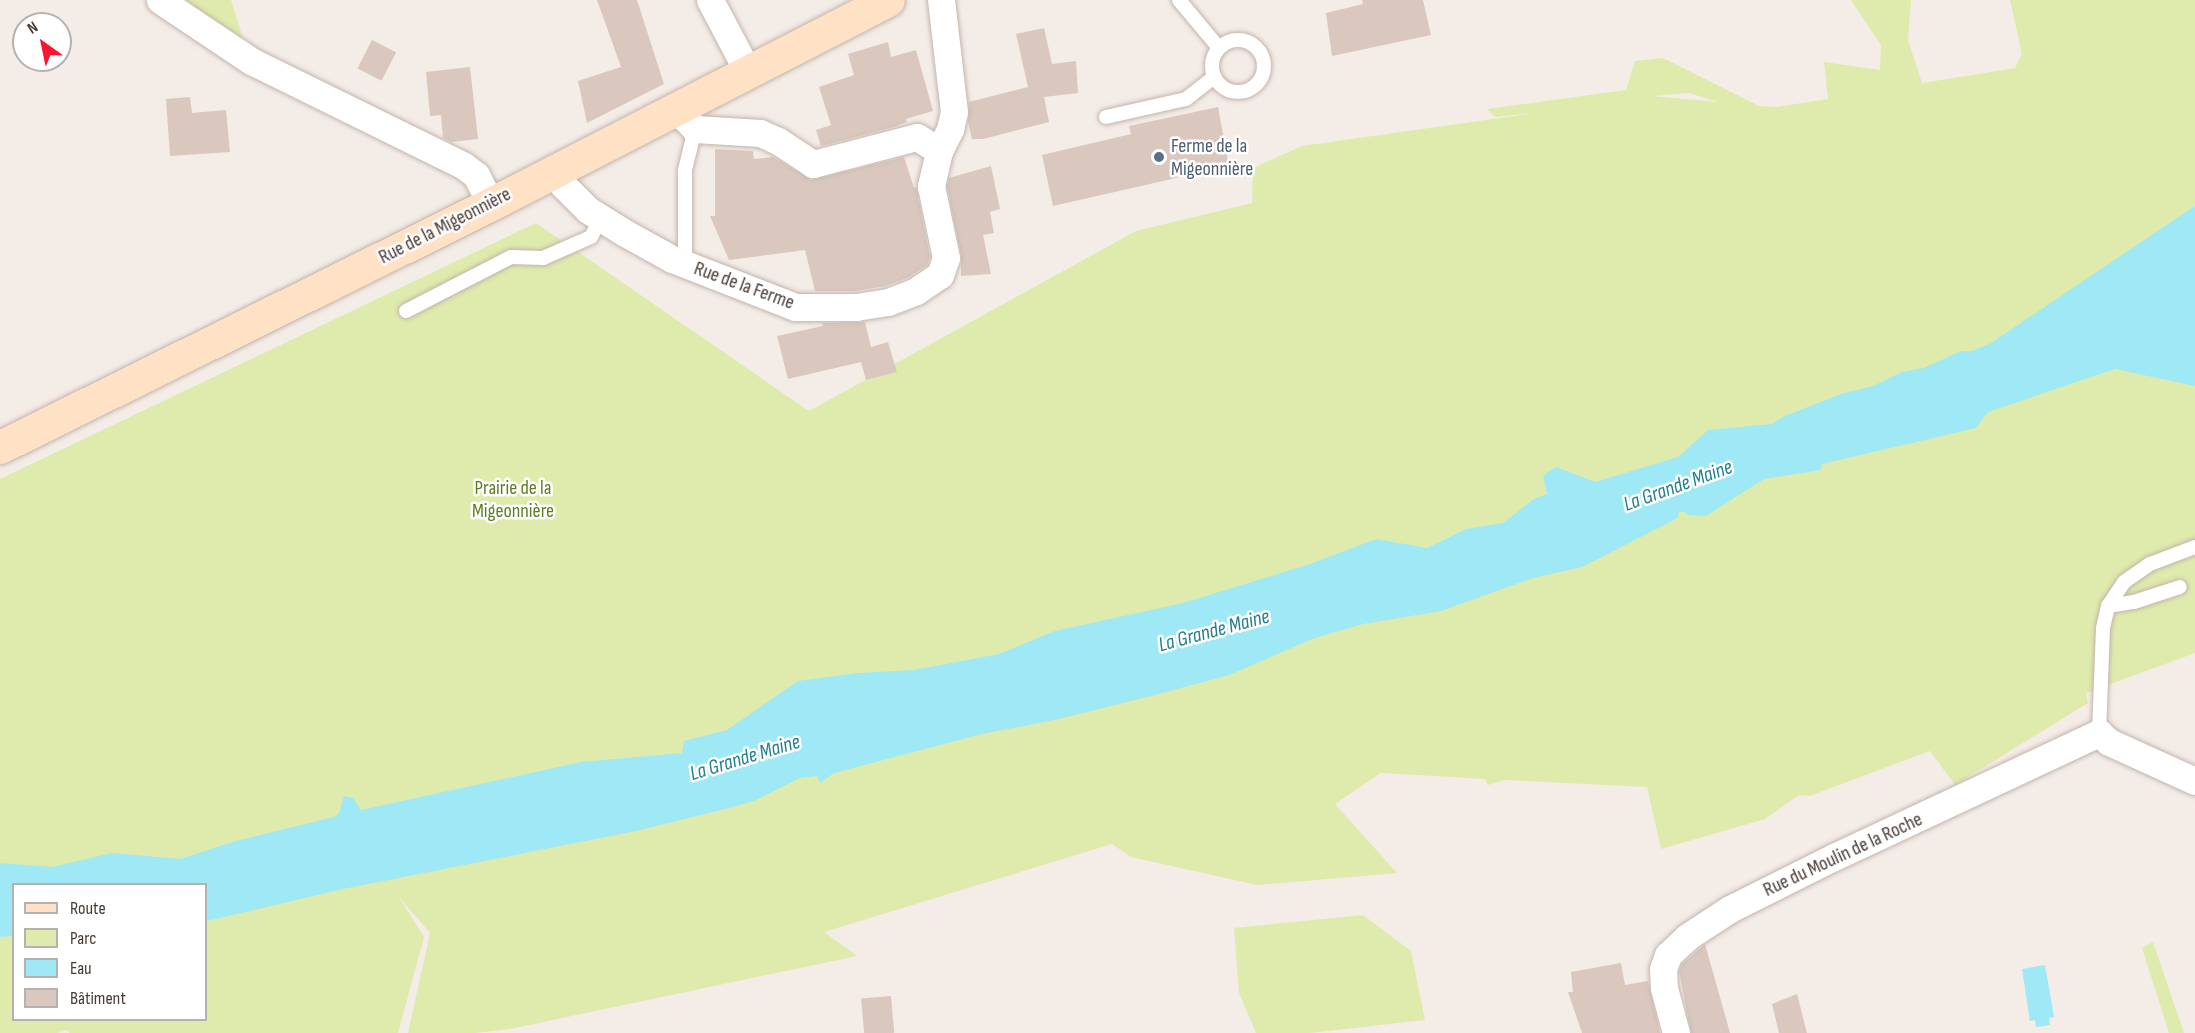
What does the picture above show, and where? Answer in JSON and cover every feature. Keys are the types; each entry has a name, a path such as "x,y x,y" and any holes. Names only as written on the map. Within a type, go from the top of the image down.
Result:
{"street":[{"path":"160,0 250,61 464,166 476,175 491,204"},
{"path":"710,0 748,72"},
{"name":"Rue de la Migeonnière","path":"0,447 554,171 686,119 748,72 888,0"},
{"name":"Rue de la Ferme","path":"554,171 574,197 601,218 685,264 795,307 856,307 888,302 916,291 940,274 946,258 931,186 939,151 950,129 954,112 941,0"},
{"path":"686,119 760,133 778,141 813,164 917,137 939,151"},
{"path":"2099,734 2109,742 2195,781"},
{"name":"Rue du Moulin de la Roche","path":"1676,1033 1664,988 1663,969 1668,956 1687,937 1760,893 2099,734"}],"lane":[{"path":"1179,0 1219,48"},
{"path":"1240,40 1252,45 1260,52 1264,64 1261,78 1255,86 1242,92 1223,88 1214,77 1212,65 1219,48 1229,42 1240,40"},
{"path":"1106,117 1186,99 1214,77"},
{"path":"685,264 686,119"},
{"path":"406,311 511,257 543,258 591,237 601,218"},
{"path":"2099,734 2103,628 2108,606 2124,582 2150,564 2195,548"},
{"path":"2108,606 2134,602 2180,588"}],"green space":[{"path":"182,0 231,0 244,42"},
{"name":"Prairie de la Migeonnière","path":"1851,0 1911,0 1908,40 1922,83 2015,68 2022,54 2010,0 2195,0 2195,653 2086,693 2088,703 1955,785 1930,751 1810,796 1799,795 1765,819 1661,849 1647,787 1505,780 1488,785 1485,779 1381,773 1335,804 1397,873 1257,885 1131,857 1112,844 824,932 857,956 510,1029 475,1033 408,1033 430,933 399,897 424,937 398,1033 70,1033 67,1030 57,1033 0,1033 0,479 536,223 809,411 1136,231 1252,203 1253,168 1302,146 1534,113 1495,117 1487,109 1626,90 1635,61 1663,58 1759,106 1776,107 1828,99 1824,62 1880,70 1881,45","holes":["1689,93 1718,102 1652,96"]},
{"path":"1363,915 1411,951 1425,1020 1310,1033 1256,1033 1239,993 1234,928"},
{"path":"2153,942 2184,1033 2169,1033 2142,948"}],"water":[{"name":"La Grande Maine","path":"2195,206 2195,386 2115,369 1988,412 1976,428 1822,464 1821,470 1764,479 1706,516 1679,512 1678,518 1582,567 1533,578 1441,611 1363,624 1315,638 1229,675 1059,719 982,734 834,773 820,783 817,776 800,778 754,801 729,808 636,831 343,889 207,921 207,883 12,883 12,936 0,937 0,863 52,867 112,853 180,859 236,841 334,817 339,813 344,796 353,798 361,810 581,762 682,753 684,741 727,730 798,681 858,673 914,670 999,654 1055,631 1183,603 1310,564 1376,539 1427,548 1466,529 1503,523 1534,499 1547,494 1543,476 1556,467 1595,482 1678,457 1708,430 1772,424 1785,416 1841,394 1873,386 1902,372 1924,368 1961,351 1972,351 1991,343"},
{"path":"2045,965 2054,1017 2049,1018 2050,1025 2036,1027 2035,1020 2030,1021 2022,969"}],"building":[{"path":"597,0 637,0 664,84 587,123 578,81 621,67"},
{"path":"1362,0 1423,0 1431,35 1332,56 1326,13 1363,4"},
{"path":"1044,28 1052,64 1076,61 1078,93 1044,97 1049,122 983,139 972,139 968,122 969,102 1028,87 1016,34"},
{"path":"372,40 396,52 382,81 357,69"},
{"path":"888,42 891,57 916,50 933,111 906,119 907,122 894,127 821,146 816,130 831,125 819,87 854,75 848,54"},
{"path":"470,67 478,139 451,142 443,138 441,115 430,116 426,72"},
{"path":"190,97 192,113 226,110 230,152 170,156 166,99"},
{"name":"Ferme de la Migeonnière","path":"1218,107 1229,166 1053,206 1042,155 1131,134 1129,126"},
{"path":"715,149 753,151 754,159 773,157 811,180 904,157 914,188 916,187 930,257 927,265 909,277 886,286 855,291 815,291 805,250 729,260 710,216 715,216"},
{"path":"991,166 1000,209 990,212 994,233 983,235 991,274 961,276 961,255 947,186 949,178"},
{"path":"865,322 871,347 888,342 897,372 866,380 861,362 788,379 777,336 823,326 822,323"},
{"path":"1705,944 1730,1033 1691,1033 1679,971 1682,964"},
{"path":"1621,963 1625,985 1648,981 1660,1033 1582,1033 1568,992 1573,992 1571,972"},
{"path":"1797,994 1807,1033 1779,1033 1772,1004"},
{"path":"891,996 894,1033 864,1033 861,999"}],"place":[{"name":"Ferme de la Migeonnière","path":"1159,157"}]}
